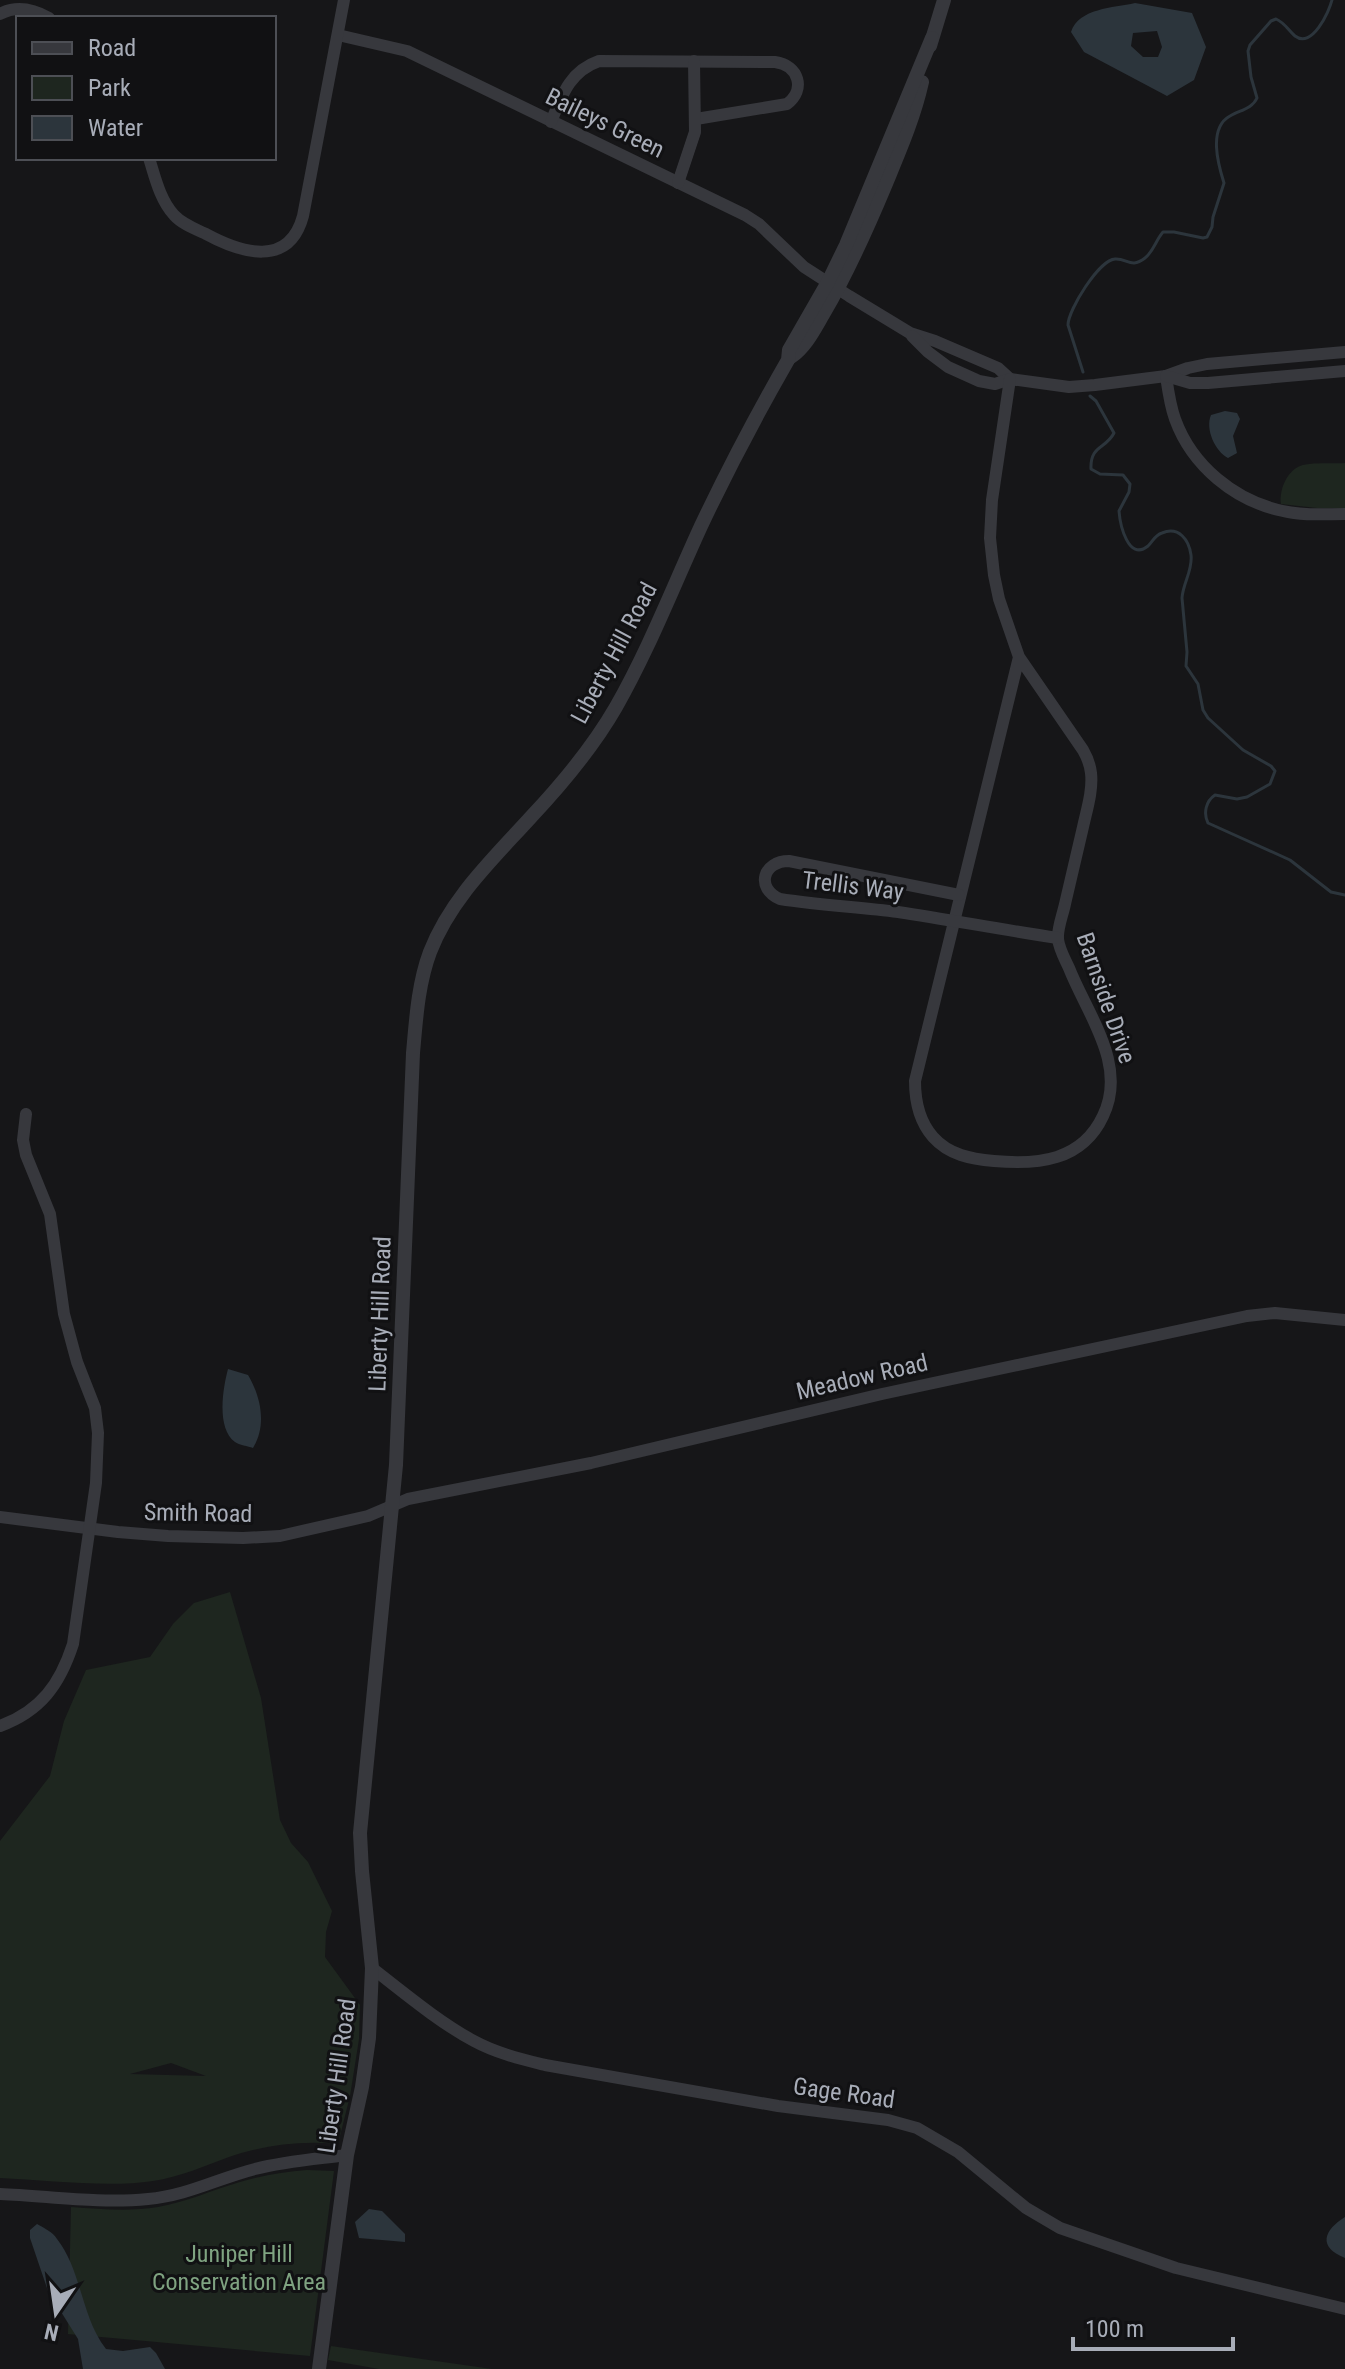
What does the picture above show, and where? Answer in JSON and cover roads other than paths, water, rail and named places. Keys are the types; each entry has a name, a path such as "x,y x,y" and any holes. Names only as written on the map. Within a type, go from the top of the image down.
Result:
{"street":[{"path":"150,160 171,212 181,221 217,240 242,250 262,253 280,248 296,235 303,216 344,0"},
{"name":"Liberty Hill Road","path":"319,2369 347,2155 369,2038 372,1968 360,1833 396,1465 413,1053 419,1001 429,956 450,912 488,862 564,780 615,709 755,416 788,360 812,333 833,285 862,239 910,124 944,0"},
{"path":"0,14 20,8 44,16"},
{"name":"Baileys Green","path":"338,35 407,51 745,215 759,224 804,267 910,333"},
{"path":"551,122 569,81 587,65 611,60 783,63 795,72 798,86 792,100 780,107 696,119"},
{"path":"678,183 691,146 696,119 694,61"},
{"path":"910,333 998,368 1010,379"},
{"path":"910,333 948,367 995,384 1010,379 1069,387 1166,376 1207,364 1345,352"},
{"path":"1166,376 1190,383 1208,383 1345,371"},
{"path":"1166,376 1175,418 1183,435 1205,467 1222,483 1252,501 1286,512 1345,514"},
{"name":"Barnside Drive","path":"1010,379 992,500 990,538 994,575 1019,657 1083,750 1091,774 1089,800 1058,938 1107,1053 1112,1077 1109,1101 1092,1134 1063,1156 1027,1163 977,1159 953,1153 934,1138 921,1117 915,1093 916,1068 1019,657"},
{"name":"Trellis Way","path":"959,895 789,861 776,862 765,877 767,889 780,899 888,911 1058,938"},
{"path":"0,1726 14,1721 34,1707 52,1689 65,1668 73,1644 98,1458 95,1408 69,1338 50,1214 26,1155 23,1140 26,1114"},
{"name":"Meadow Road","path":"391,1505 591,1463 882,1394 1247,1316 1275,1313 1345,1320"},
{"name":"Smith Road","path":"0,1517 88,1529 206,1538 280,1536 368,1516 391,1505"},
{"name":"Gage Road","path":"372,1968 466,2036 508,2056 547,2066 764,2104 888,2120 917,2128 958,2152 1026,2208 1060,2228 1176,2268 1345,2309"},
{"path":"0,2194 124,2201 149,2199 185,2192 256,2168 347,2155"}],"water":[{"path":"1135,3 1192,13 1206,47 1194,80 1167,96 1084,52 1071,32 1081,18 1089,14","holes":["1157,31 1162,47 1158,57 1143,57 1131,46 1133,33"]},
{"path":"1225,411 1237,413 1240,419 1233,436 1237,453 1228,458 1215,445 1209,427 1211,415"},
{"path":"228,1369 248,1375 256,1392 261,1421 253,1448 235,1442 225,1427 223,1397"},
{"path":"369,2209 382,2211 405,2234 405,2242 359,2238 355,2222"},
{"path":"1345,2217 1345,2258 1330,2249 1327,2238 1332,2227"},
{"path":"37,2224 53,2234 65,2252 91,2323 106,2349 123,2351 150,2347 165,2369 83,2369 78,2339 48,2291 30,2238 30,2230"}],"waterway":[{"path":"1083,372 1068,325 1073,308 1086,287 1108,262 1119,259 1136,263 1145,258 1163,232 1207,237 1224,183 1216,147 1219,129 1230,116 1249,107 1257,98 1251,77 1250,45 1276,19 1295,36 1308,38 1319,27 1332,0"},
{"path":"1090,396 1114,433 1096,451 1091,469 1100,474 1123,475 1130,484 1119,511 1126,539 1135,549 1141,550 1158,535 1173,531 1188,544 1191,561 1182,598 1186,666 1198,684 1203,710 1243,750 1275,771 1270,784 1247,797 1237,799 1215,795 1206,808 1208,823 1290,860 1331,892 1345,895"}],"park label":[{"name":"Juniper Hill Conservation Area","path":"239,2268"}]}
